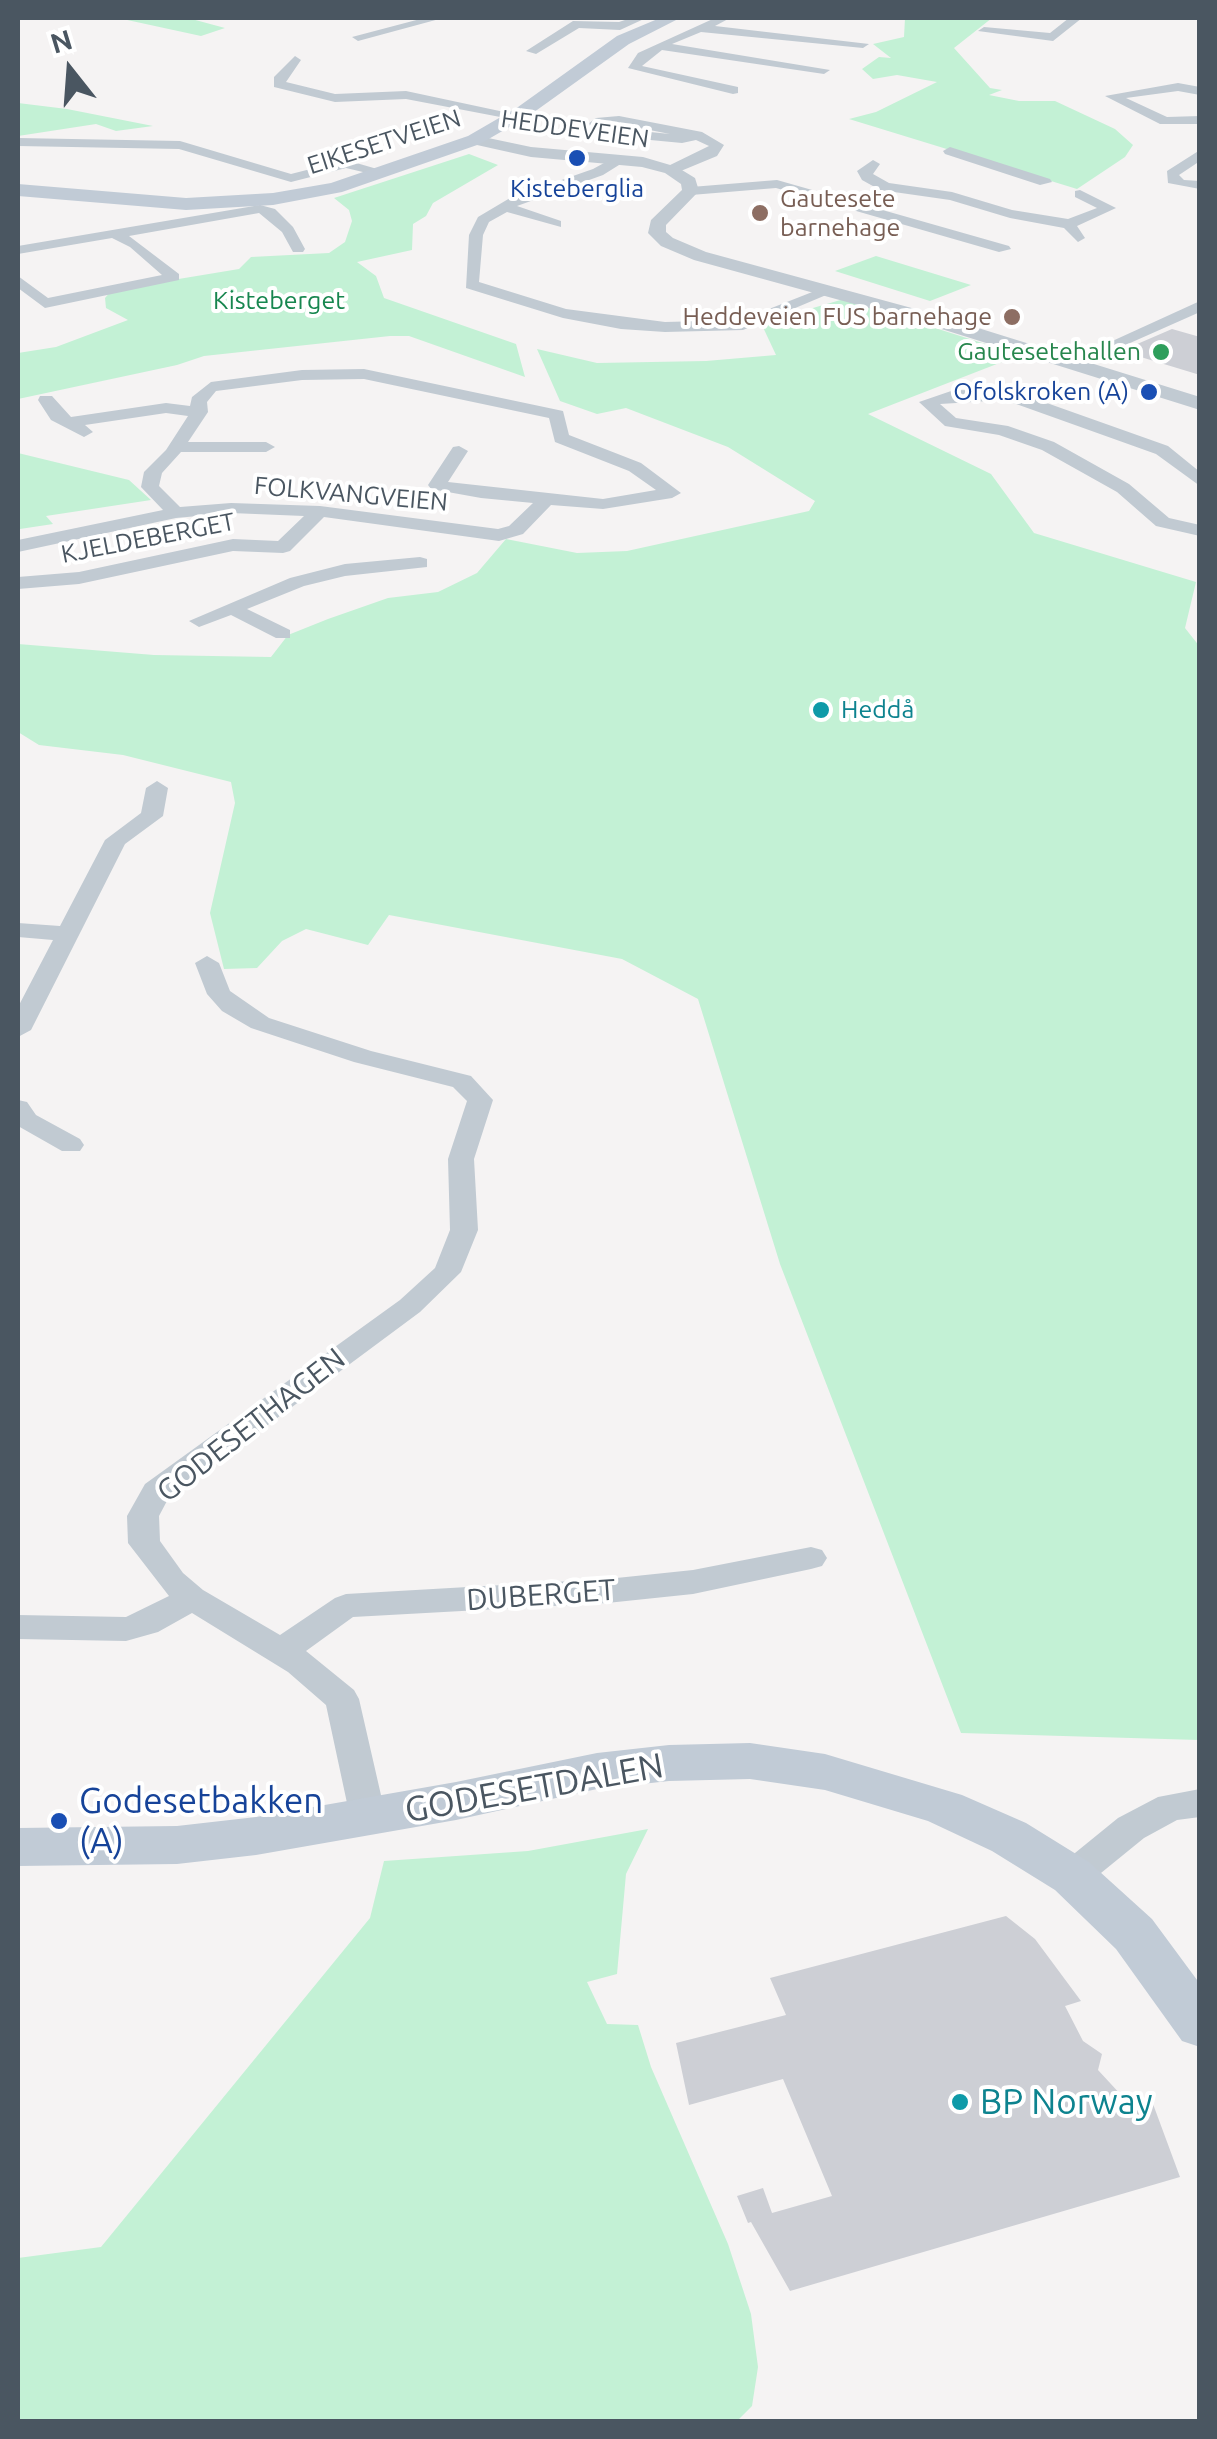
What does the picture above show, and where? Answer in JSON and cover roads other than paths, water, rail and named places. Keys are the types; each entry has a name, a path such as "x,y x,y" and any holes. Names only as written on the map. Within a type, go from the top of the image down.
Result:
{"main road":[{"name":"EIKESETVEIEN","path":"18,190 165,203 229,202 296,196 384,174 474,140 516,116 604,52 672,18"},
{"name":"GODESETDALEN","path":"18,1847 177,1845 368,1817 597,1770 669,1762 750,1761 825,1772 945,1808 1009,1837 1072,1876 1134,1934 1200,2025"}],"street":[{"path":"358,37 437,18"},
{"path":"532,51 578,24 620,26 640,18"},
{"path":"724,18 660,46 642,56 634,68 733,90"},
{"path":"984,31 1054,37 1076,18"},
{"path":"698,27 862,44"},
{"path":"660,46 824,70"},
{"path":"604,52 642,56"},
{"path":"295,60 280,78 280,84 328,97 367,89 406,94 516,116"},
{"path":"1200,91 1186,87 1111,96 1165,122 1200,120"},
{"path":"671,170 712,153 717,145 698,135 612,119 587,130 682,139 698,135"},
{"name":"HEDDEVEIEN","path":"474,140 531,152 620,160 671,170 689,182 690,191"},
{"path":"18,142 187,146 290,178 346,164 384,174"},
{"path":"950,151 1045,182"},
{"path":"1200,154 1172,174 1173,180 1182,184 1200,185"},
{"path":"620,160 598,172 504,206 478,228 471,285 563,314 664,326 743,325 830,290"},
{"path":"873,164 864,171 870,182 906,192 952,196 1074,231 1109,208 1080,194"},
{"path":"952,196 1012,172"},
{"path":"1004,249 777,184 690,191 657,224 658,233 667,242 700,256 830,290 1200,404"},
{"path":"504,206 556,224"},
{"path":"18,250 266,210 296,240 298,249"},
{"path":"950,232 968,230 1010,214"},
{"path":"23,315 45,304 174,278 135,244 115,234"},
{"path":"18,281 45,304"},
{"path":"1070,364 1195,312"},
{"path":"176,514 150,487 154,472 199,412 198,401 211,387 302,375 364,374 556,415 561,438 635,467 672,493 603,504 437,485 459,450"},
{"path":"1195,473 1162,450 1007,394 939,396 926,402 951,422 1002,430 1048,446 1124,488 1163,522 1200,531"},
{"path":"46,400 57,416 78,427 166,408 199,412"},
{"path":"1048,446 1114,431"},
{"path":"176,447 267,440 261,471"},
{"name":"FOLKVANGVEIEN","path":"18,546 176,514 249,508 320,511 499,535 516,530 549,498"},
{"path":"318,576 287,546 320,511"},
{"name":"KJELDEBERGET","path":"18,583 79,578 232,545 287,546"},
{"path":"200,621 318,576 378,565 420,563"},
{"path":"231,608 284,634"},
{"path":"18,1030 116,840 152,816 157,788"},
{"path":"18,930 67,934"},
{"name":"GODESETHAGEN","path":"207,963 218,994 260,1023 363,1057 462,1082 480,1100 461,1158 464,1216 460,1244 446,1272 432,1288 156,1492 143,1516 144,1543 156,1564 192,1598 281,1650 327,1682 342,1699 368,1817"},
{"path":"18,1108 18,1114 27,1121 71,1145"},
{"name":"DUBERGET","path":"281,1650 346,1606 607,1591 693,1582 811,1558"},
{"path":"18,1628 126,1629 146,1624 192,1598"},
{"path":"1072,1876 1131,1828 1170,1807 1200,1802"}],"place":[{"name":"Kisteberglia","path":"577,158"},
{"name":"Gautesete barnehage","path":"760,213"},
{"name":"Heddeveien FUS barnehage","path":"1012,317"},
{"name":"Gautesetehallen","path":"1161,352"},
{"name":"Ofolskroken (A)","path":"1149,392"},
{"name":"Heddå","path":"821,710"},
{"name":"Godesetbakken (A)","path":"59,1821"},
{"name":"BP Norway","path":"960,2102"}],"park label":[{"name":"Kisteberget","path":"279,301"}]}
